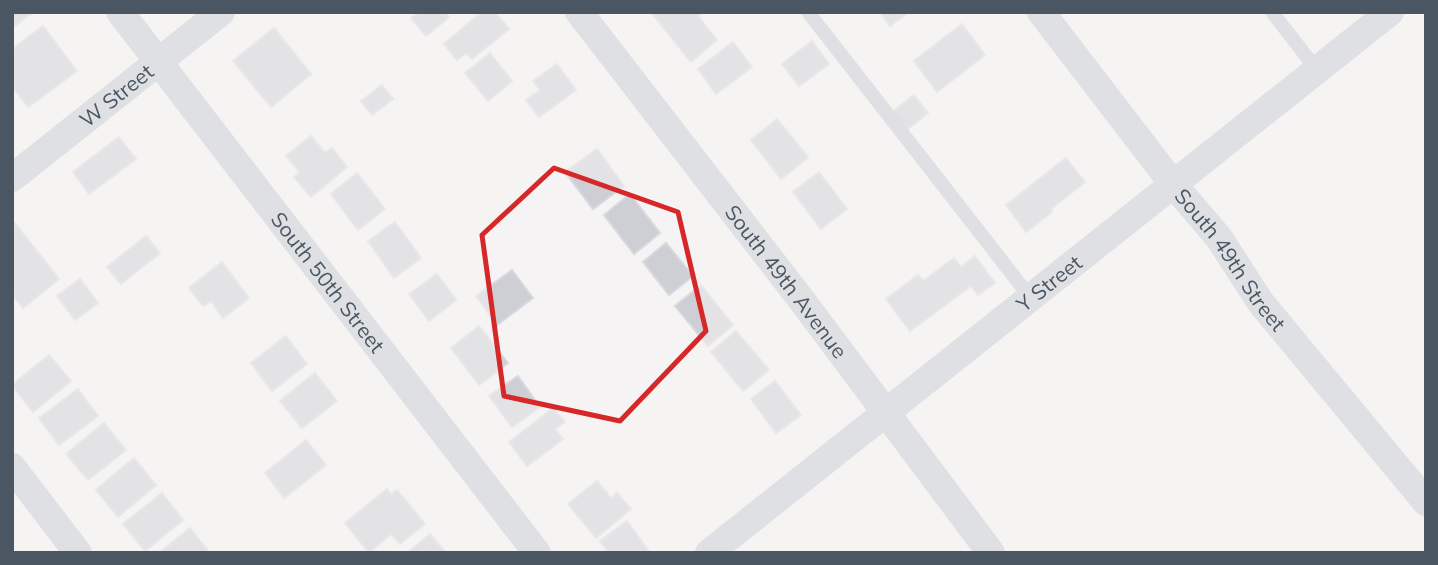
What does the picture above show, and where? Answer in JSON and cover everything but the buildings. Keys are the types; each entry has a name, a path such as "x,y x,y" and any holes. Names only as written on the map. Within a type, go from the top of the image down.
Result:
{"street":[{"name":"South 50th Street","path":"120,12 537,553"},
{"name":"W Street","path":"13,174 221,12"},
{"name":"South 49th Avenue","path":"579,12 991,553"},
{"name":"South 49th Street","path":"1041,12 1173,184 1219,238 1261,303 1426,502"},
{"name":"Y Street","path":"709,553 1390,12"},
{"path":"12,467 78,553"}],"lane":[{"path":"808,12 1030,297"},
{"path":"1272,12 1317,70"}],"highlighted area":[{"path":"554,168 678,212 706,331 620,421 504,396 482,235"}]}
